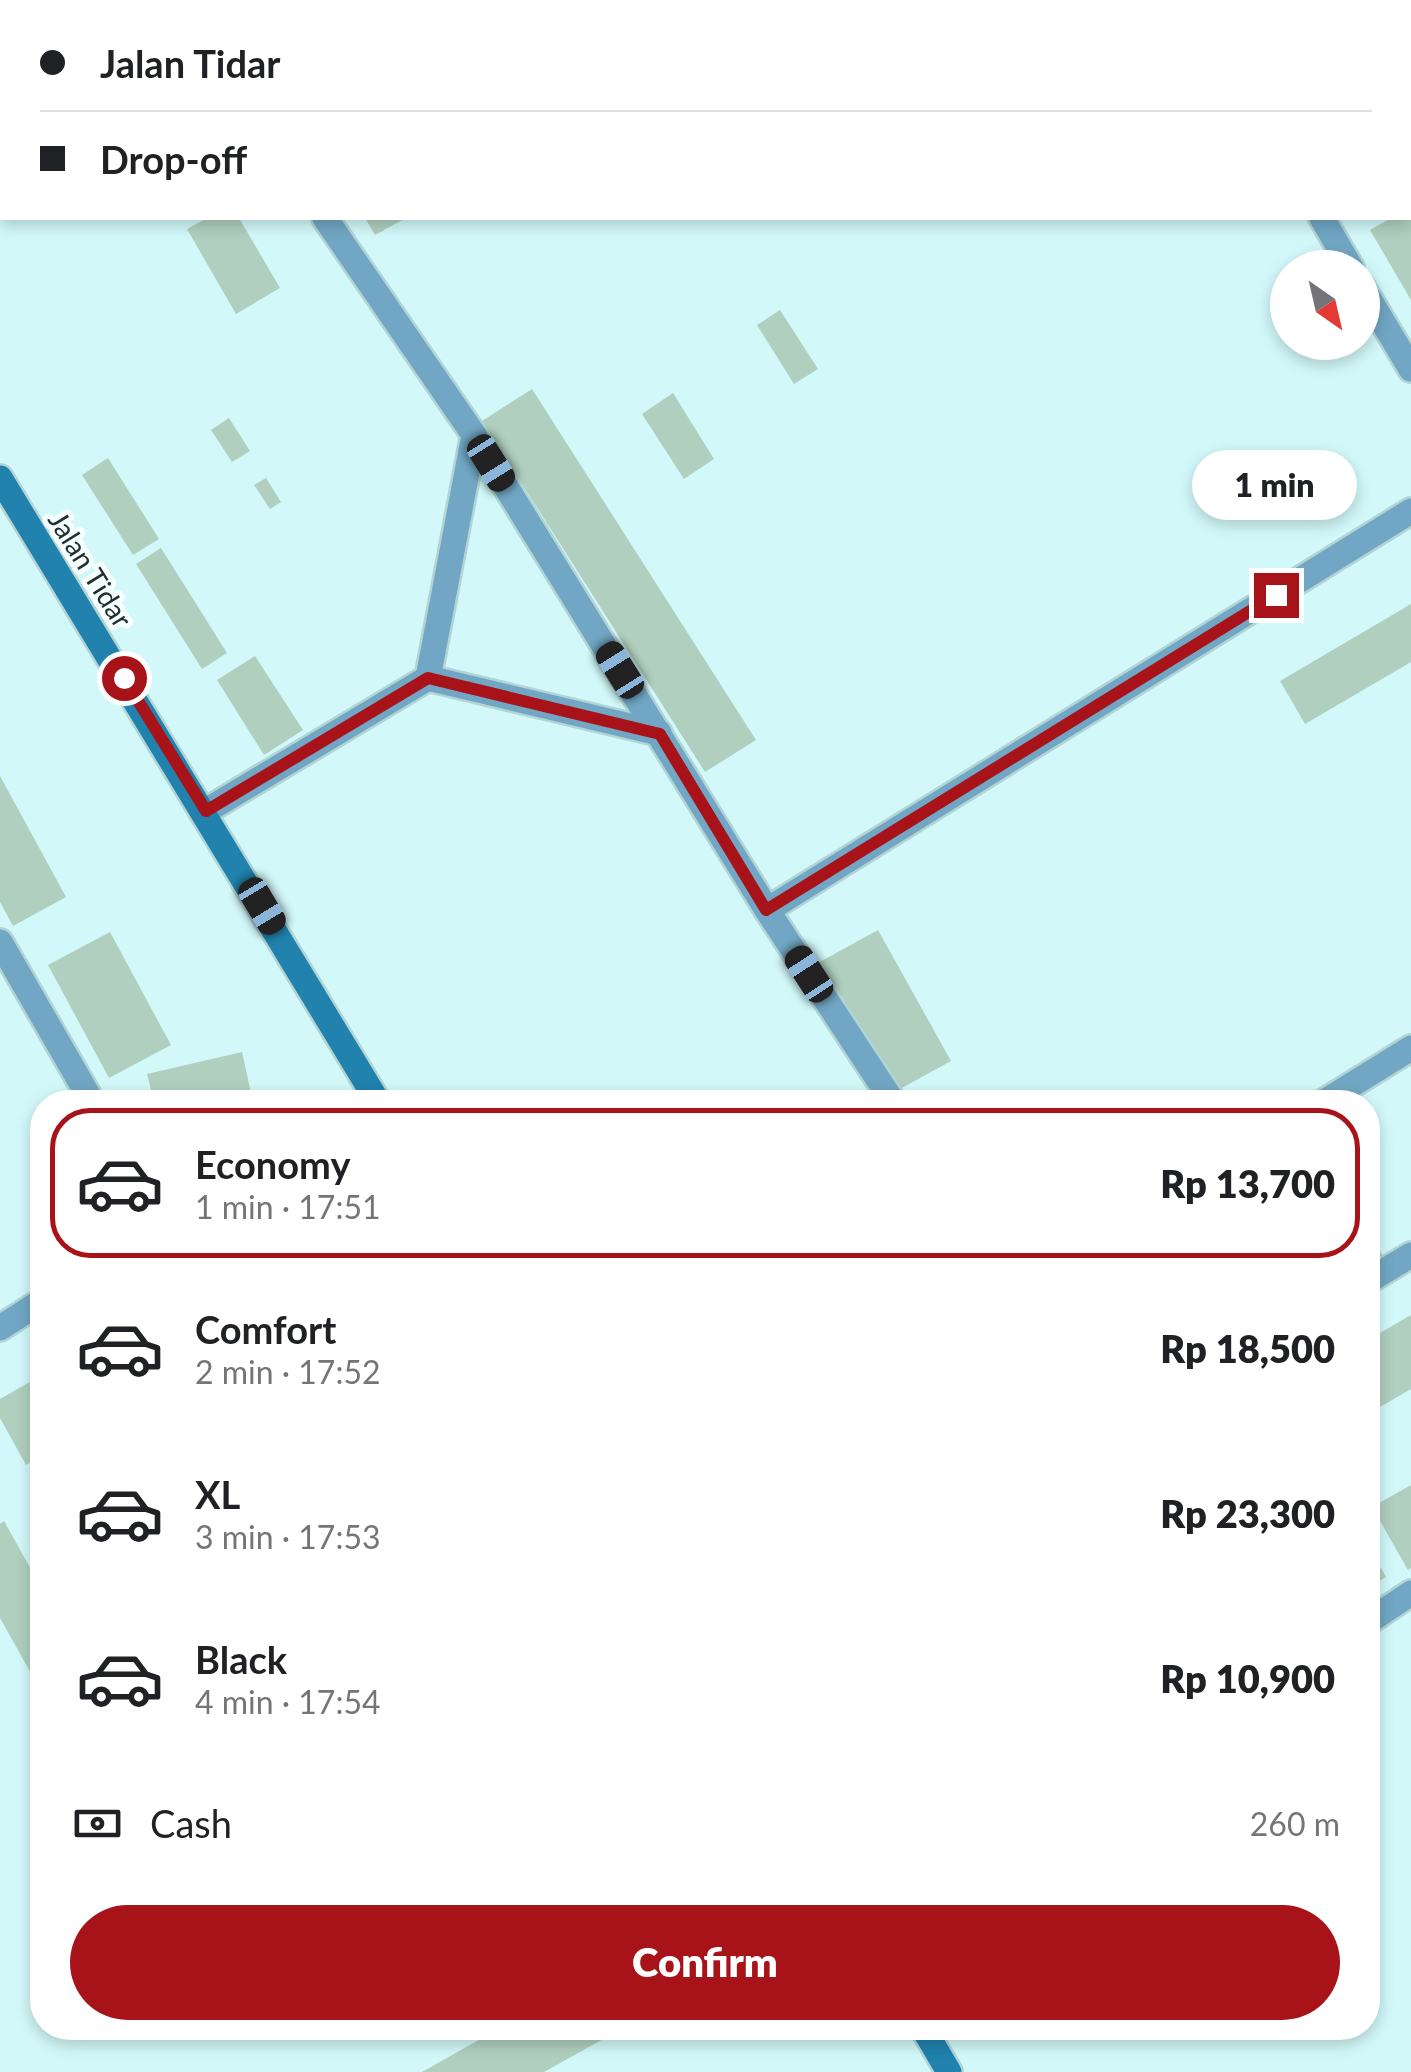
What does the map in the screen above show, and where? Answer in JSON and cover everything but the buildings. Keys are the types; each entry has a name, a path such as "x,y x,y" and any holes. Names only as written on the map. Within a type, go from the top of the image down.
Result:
{"main road":[{"name":"Jalan Tidar","path":"0,478 206,811 367,1090"},
{"path":"930,2040 949,2072"}],"street":[{"path":"326,220 474,436 766,910 885,1090"},
{"path":"1323,220 1341,250"},
{"path":"1380,317 1411,369"},
{"path":"428,678 474,436"},
{"path":"766,910 1411,511"},
{"path":"206,811 428,678 660,734"},
{"path":"0,942 85,1090"},
{"path":"1343,1090 1411,1048"},
{"path":"1380,1274 1411,1255"},
{"path":"0,1328 30,1308"},
{"path":"1380,1614 1411,1593"}],"route":[{"path":"124,678 206,811 428,678 660,734 766,910 1276,595"}]}
